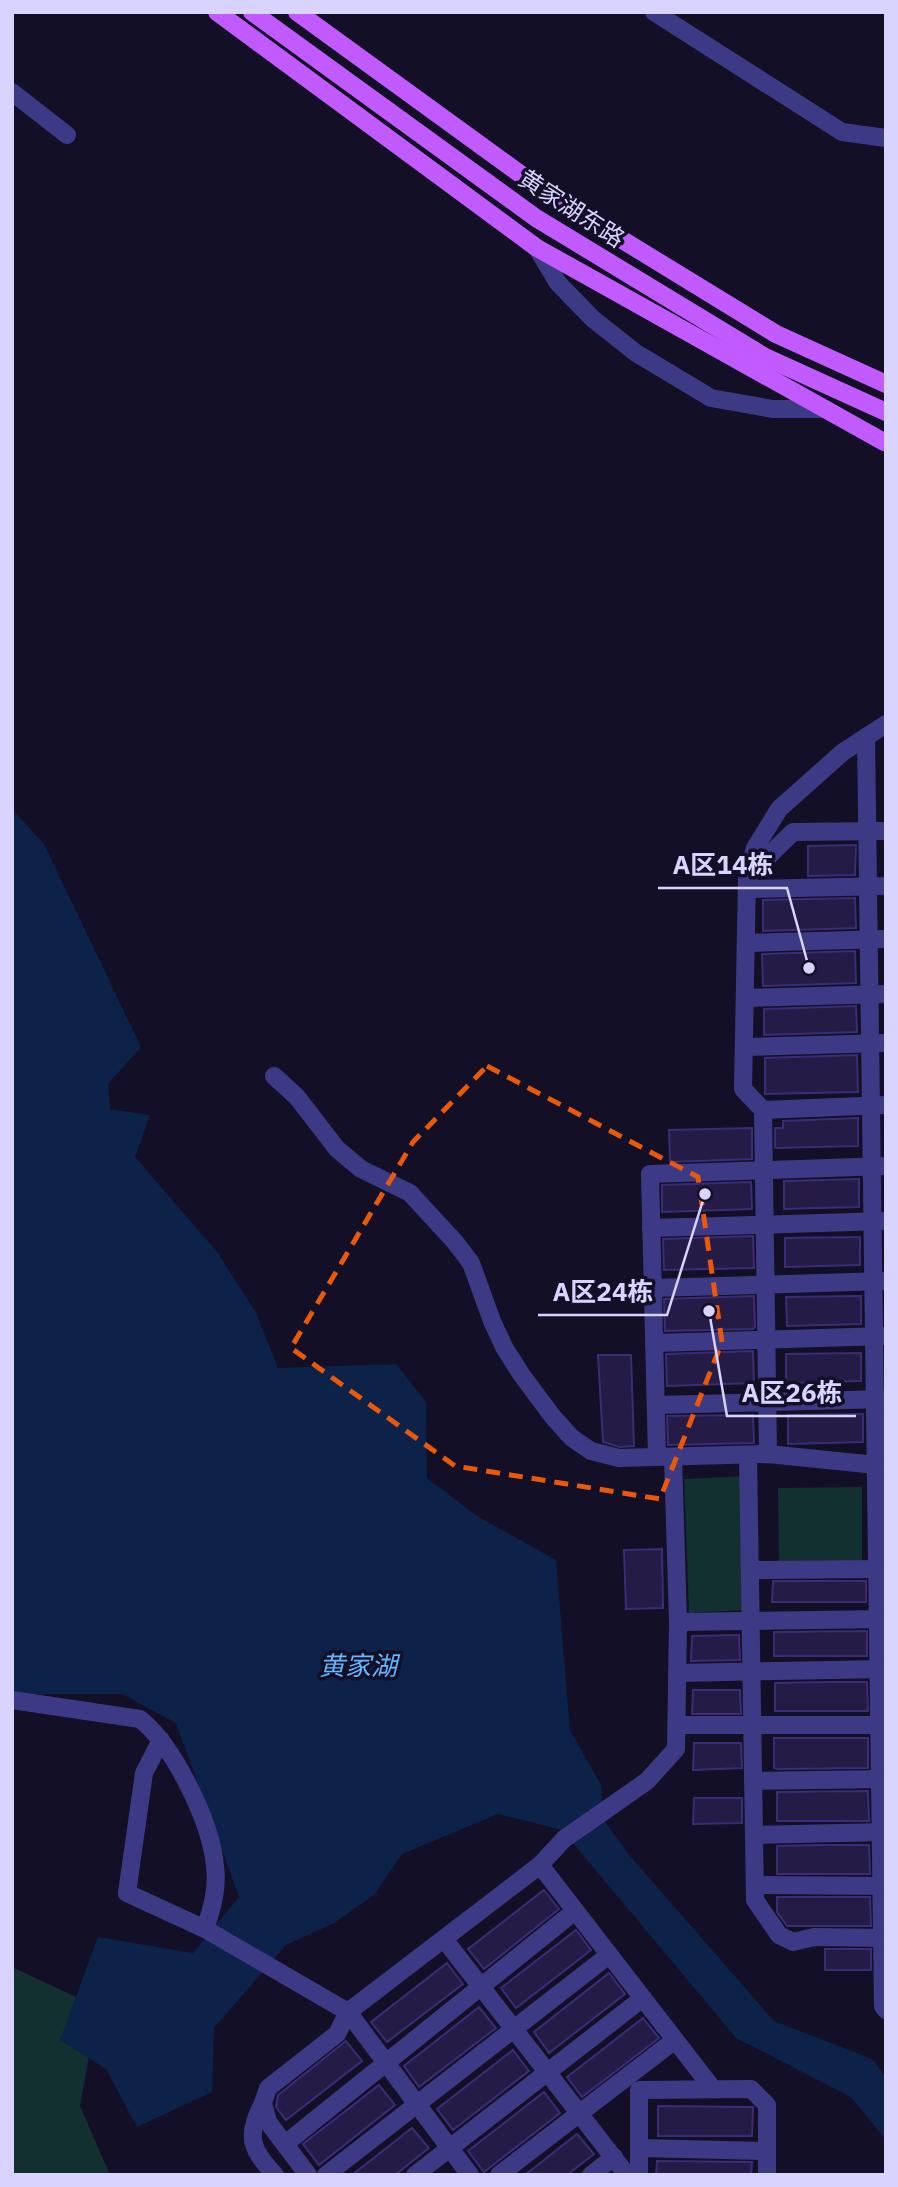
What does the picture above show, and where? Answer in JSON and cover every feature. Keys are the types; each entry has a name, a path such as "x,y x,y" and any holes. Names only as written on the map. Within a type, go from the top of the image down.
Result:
{"main road":[{"path":"216,12 537,248 885,442"},
{"name":"黄家湖东路","path":"252,12 536,218 765,357 886,412"},
{"name":"黄家湖东路","path":"297,12 549,195 776,334 886,384"},
{"path":"765,357 885,442"}],"street":[{"path":"654,12 842,132 886,138"},
{"path":"12,92 67,135"},
{"path":"537,248 558,283 593,319 636,353 711,398 773,409 826,409"},
{"path":"768,1454 763,1110 743,1089 747,883 755,848 779,809 843,752 886,724"},
{"path":"866,737 877,831 883,2006 886,2010"},
{"path":"747,883 793,832 877,831"},
{"path":"747,883 877,886"},
{"path":"746,943 877,939"},
{"path":"745,998 878,995"},
{"path":"744,1047 878,1043"},
{"path":"274,1076 297,1097 337,1149 361,1169 410,1193 455,1242 471,1263 504,1347 553,1418 572,1438 591,1451 619,1458 768,1454 881,1466"},
{"path":"763,1110 879,1106"},
{"path":"275,2175 254,2146 250,2133 268,2088 337,2034 348,2012 540,1865 565,1839 647,1781 676,1749 678,1622 665,1457 656,1405 650,1174 879,1166"},
{"path":"651,1228 879,1221"},
{"path":"653,1287 880,1282"},
{"path":"654,1343 880,1336"},
{"path":"656,1405 881,1399"},
{"path":"748,1455 755,1900 779,1935 793,1942 814,1937 884,1938"},
{"path":"750,1570 882,1569"},
{"path":"678,1622 882,1619"},
{"path":"677,1673 883,1669"},
{"path":"12,1700 140,1719 155,1731 176,1763 210,1840 216,1867 214,1902 205,1929"},
{"path":"677,1725 883,1725"},
{"path":"161,1740 144,1773 131,1849 127,1893 205,1929 348,2012 470,2175"},
{"path":"753,1781 883,1779"},
{"path":"754,1835 884,1832"},
{"path":"540,1865 713,2089"},
{"path":"755,1885 884,1886"},
{"path":"285,2144 575,1911"},
{"path":"444,1939 627,2175"},
{"path":"326,2175 609,1955"},
{"path":"415,2175 643,1998"},
{"path":"499,2175 675,2040"},
{"path":"639,2175 639,2090 713,2089 751,2089 767,2105 767,2175"},
{"path":"262,2103 268,2122 308,2175"},
{"path":"639,2148 767,2151"},
{"path":"591,2175 614,2157"}],"highlighted area":[{"path":"487,1066 698,1177 722,1342 660,1499 455,1466 291,1348 413,1142"}],"green space":[{"path":"744,1476 745,1610 689,1613 684,1479"},
{"path":"862,1487 862,1566 779,1568 778,1488"},
{"path":"14,1968 98,2007 80,2106 110,2175 12,2175"}],"water":[{"name":"黄家湖","path":"12,809 44,844 141,1047 108,1084 110,1109 150,1115 135,1157 218,1253 256,1313 278,1368 396,1364 426,1402 427,1478 477,1516 556,1560 570,1730 601,1785 603,1819 630,1856 774,2021 872,2059 886,2077 886,2140 851,2097 736,2038 562,1830 498,1814 402,1854 374,1895 334,1923 286,1945 214,2028 212,2092 137,2127 106,2069 60,2040 98,1937 193,1953 239,1897 176,1723 122,1694 26,1694 12,1697"}],"building":[{"path":"856,845 855,875 808,876 808,846"},
{"path":"855,898 856,928 763,931 763,900"},
{"path":"855,951 856,983 763,986 762,954"},
{"path":"856,1006 857,1032 764,1035 764,1009"},
{"path":"857,1055 858,1092 765,1094 765,1058"},
{"path":"858,1118 858,1146 775,1148 775,1128 783,1128 783,1121"},
{"path":"752,1128 752,1159 670,1162 669,1130"},
{"path":"859,1179 859,1207 784,1209 784,1181"},
{"path":"751,1182 752,1209 662,1212 662,1185"},
{"path":"753,1236 754,1268 664,1270 663,1239"},
{"path":"860,1237 860,1265 785,1267 785,1238"},
{"path":"754,1296 753,1329 665,1331 664,1299"},
{"path":"861,1296 861,1324 787,1326 786,1297"},
{"path":"753,1351 754,1383 667,1386 666,1354"},
{"path":"861,1353 861,1381 786,1383 786,1354"},
{"path":"598,1355 631,1355 634,1446 620,1447 603,1442"},
{"path":"863,1414 863,1442 788,1444 788,1415"},
{"path":"753,1415 754,1443 668,1445 667,1416"},
{"path":"662,1549 663,1608 626,1609 624,1550"},
{"path":"773,1581 866,1581 866,1602 772,1602"},
{"path":"867,1631 867,1656 774,1656 774,1632"},
{"path":"739,1635 740,1660 691,1661 692,1636"},
{"path":"867,1682 868,1711 775,1711 775,1683"},
{"path":"693,1690 740,1690 741,1714 692,1714"},
{"path":"774,1738 868,1738 868,1768 774,1768"},
{"path":"694,1743 741,1743 742,1768 693,1770"},
{"path":"868,1791 869,1821 777,1821 777,1792"},
{"path":"694,1798 742,1798 742,1823 693,1824"},
{"path":"869,1845 870,1874 777,1874 777,1846"},
{"path":"544,1890 559,1909 484,1969 468,1949"},
{"path":"777,1897 870,1897 871,1926 787,1926 777,1912"},
{"path":"576,1930 591,1950 516,2008 501,1988"},
{"path":"825,1949 871,1949 871,1970 825,1970"},
{"path":"447,1963 463,1984 387,2042 371,2022"},
{"path":"609,1973 625,1994 549,2053 534,2032"},
{"path":"479,2007 496,2028 419,2087 404,2066"},
{"path":"643,2018 659,2038 582,2097 567,2077"},
{"path":"346,2041 362,2061 286,2120 276,2107 278,2095"},
{"path":"513,2050 529,2071 453,2130 437,2109"},
{"path":"379,2085 395,2105 319,2165 303,2144"},
{"path":"544,2092 560,2113 484,2172 468,2151"},
{"path":"658,2106 753,2107 752,2136 658,2136"},
{"path":"412,2128 429,2148 395,2175 352,2175"},
{"path":"577,2134 594,2154 567,2175 525,2175"},
{"path":"657,2161 752,2162 751,2175 656,2175"}],"place":[{"name":"A区14栋","path":"809,968"},
{"name":"A区24栋","path":"705,1194"},
{"name":"A区26栋","path":"709,1311"}]}
